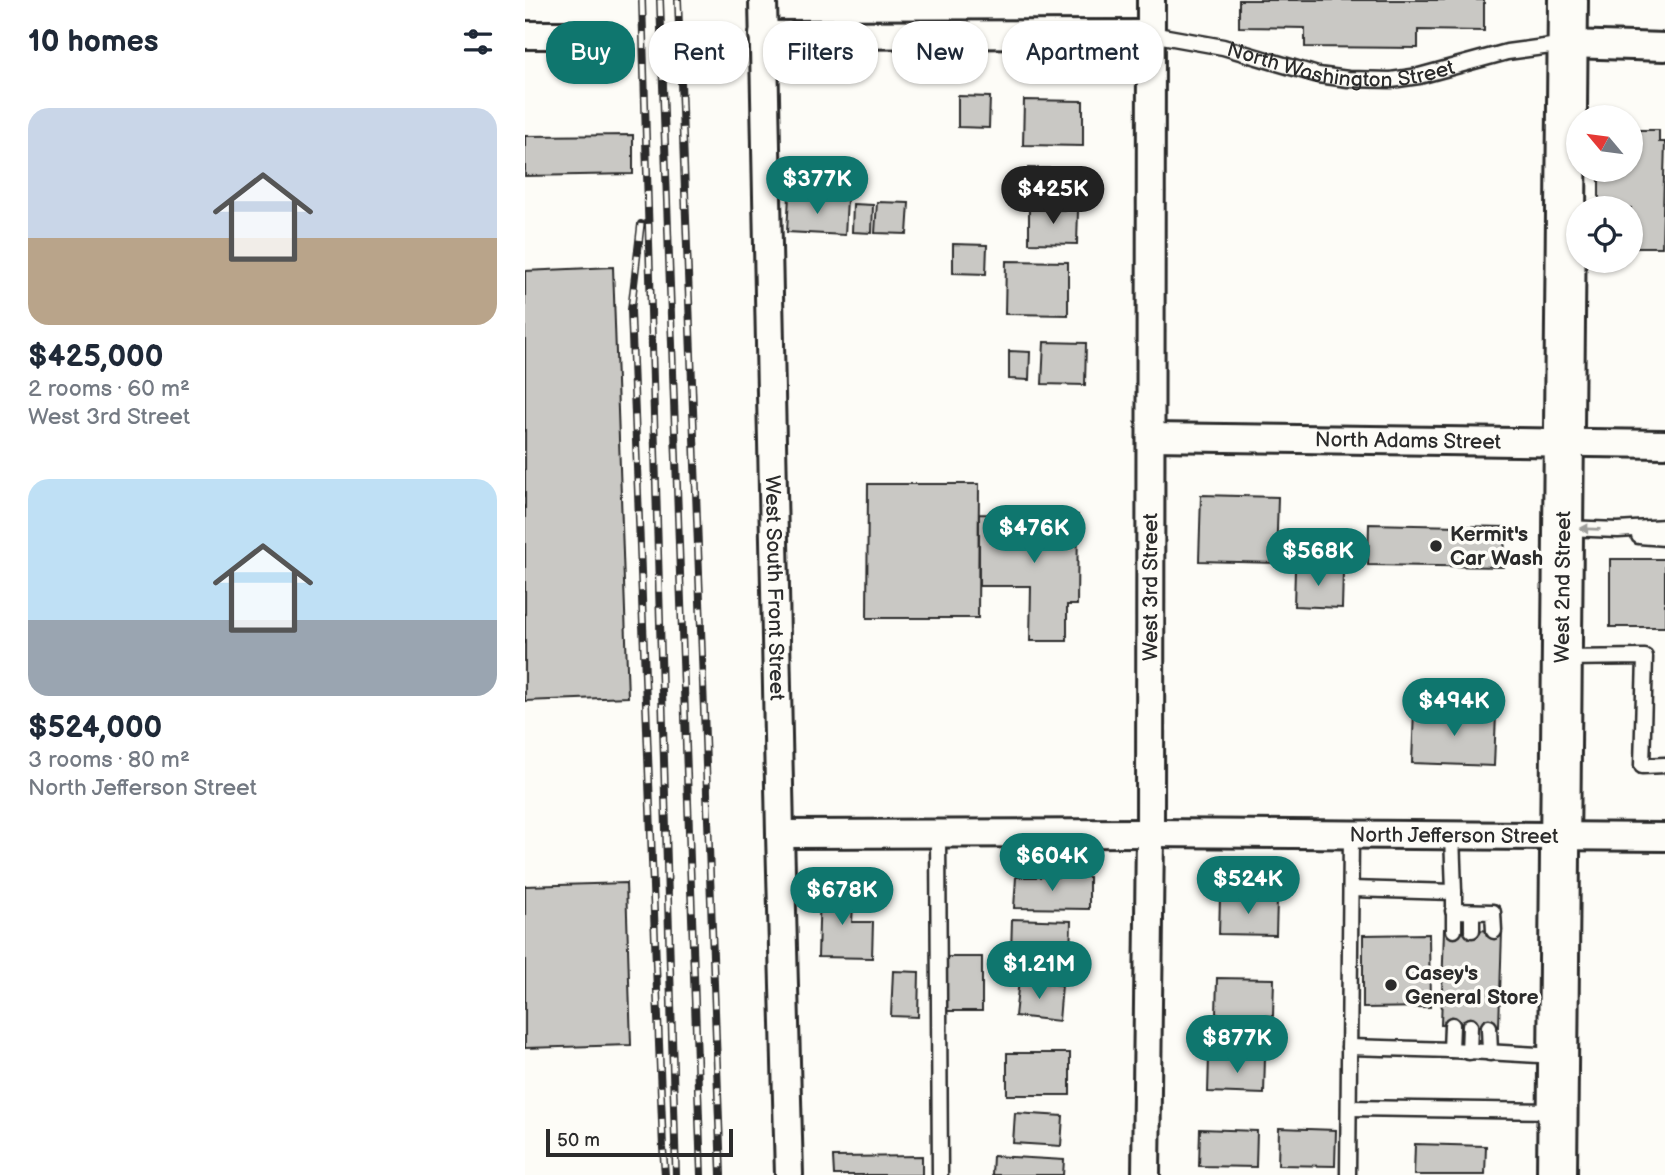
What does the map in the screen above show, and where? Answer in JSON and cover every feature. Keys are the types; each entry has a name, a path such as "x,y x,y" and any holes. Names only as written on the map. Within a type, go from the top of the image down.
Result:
{"highway":[{"name":"West 2nd Street","path":"1557,1175 1568,0"}],"street":[{"name":"West South Front Street","path":"763,0 764,21"},
{"name":"West 3rd Street","path":"1151,0 1151,21"},
{"name":"North Washington Street","path":"878,35 1002,34"},
{"path":"525,35 546,35"},
{"name":"North Washington Street","path":"1568,44 1665,47"},
{"name":"West South Front Street","path":"765,84 789,1175"},
{"name":"West 3rd Street","path":"1146,1175 1150,833 1151,84"},
{"name":"North Adams Street","path":"1151,437 1665,444"},
{"name":"North Jefferson Street","path":"780,834 1150,833 1665,837"}],"lane":[{"name":"North Washington Street","path":"1163,36 1223,47 1318,75 1391,80 1419,76 1507,52 1568,44"},
{"path":"1562,527 1618,530 1665,527"},
{"path":"1618,530 1628,536 1665,538"},
{"path":"1562,658 1645,657 1642,766 1665,765"},
{"path":"938,834 940,1175"},
{"path":"1348,1175 1351,835"},
{"path":"1451,835 1454,930"},
{"path":"1351,889 1454,892"},
{"path":"1454,911 1493,912 1494,931"},
{"path":"1472,912 1472,930"},
{"path":"1451,1050 1452,1025"},
{"path":"1469,1052 1470,1026"},
{"path":"1489,1027 1490,1053"},
{"path":"1349,1047 1559,1056"},
{"path":"1349,1108 1558,1111"}],"building":[{"path":"1239,0 1484,0 1484,31 1418,30 1418,48 1305,47 1305,28 1239,27"},
{"path":"958,96 990,97 989,128 958,127"},
{"path":"1024,100 1083,101 1083,146 1023,145"},
{"path":"1643,130 1659,130 1659,142 1665,142 1662,247 1643,247 1643,196 1599,196 1599,182 1643,182"},
{"path":"633,135 633,174 525,176 525,136"},
{"path":"1028,168 1076,169 1075,203 1027,202"},
{"path":"789,196 847,199 845,235 787,232"},
{"path":"877,202 909,203 907,234 875,233"},
{"path":"853,204 873,205 872,233 852,232"},
{"path":"1029,209 1078,210 1077,244 1029,243"},
{"path":"953,244 987,245 986,274 953,273"},
{"path":"1006,261 1068,262 1068,315 1005,314"},
{"path":"613,267 628,697 525,701 525,271"},
{"path":"1044,342 1086,343 1085,385 1042,384"},
{"path":"1009,351 1030,352 1029,380 1009,379"},
{"path":"868,484 979,484 978,618 867,618"},
{"path":"1201,495 1278,497 1276,563 1199,561"},
{"path":"979,514 1078,515 1077,605 1067,605 1067,641 1030,641 1031,586 979,586"},
{"name":"Kermit's Car Wash","path":"1369,524 1505,527 1504,567 1368,565"},
{"path":"1610,559 1665,559 1665,627 1610,627"},
{"path":"1295,569 1343,571 1342,608 1294,606"},
{"path":"1414,710 1496,713 1494,766 1412,763"},
{"path":"1016,877 1089,877 1089,909 1014,908"},
{"path":"626,883 631,1045 525,1048 525,886"},
{"path":"820,889 854,889 852,922 873,922 872,958 818,957"},
{"path":"1220,897 1277,899 1276,935 1219,934"},
{"path":"1012,919 1071,921 1070,955 1011,954"},
{"path":"1444,929 1502,931 1499,1027 1441,1025"},
{"path":"1429,934 1430,1007 1363,1008 1363,935"},
{"path":"947,957 982,957 982,1011 947,1011"},
{"path":"893,971 919,972 918,1017 891,1016"},
{"path":"1217,978 1274,979 1273,1016 1216,1014"},
{"path":"1019,980 1062,985 1059,1021 1015,1016"},
{"path":"1007,1053 1070,1053 1070,1095 1007,1095"},
{"path":"1209,1056 1265,1057 1264,1094 1208,1092"},
{"path":"1015,1113 1063,1116 1061,1146 1013,1143"},
{"path":"1279,1128 1336,1130 1335,1166 1278,1165"},
{"path":"1200,1129 1257,1131 1256,1167 1199,1166"},
{"path":"1415,1144 1486,1146 1485,1175 1414,1175"},
{"path":"922,1156 922,1175 834,1175 833,1157"},
{"path":"993,1156 1064,1160 1063,1175 992,1175"}],"railway":[{"path":"642,0 676,1175"},
{"path":"660,0 701,1175"},
{"path":"678,0 721,1175"},
{"path":"641,224 631,310 665,1175"}],"place":[{"name":"Kermit's Car Wash","path":"1436,546"},
{"name":"Casey's General Store","path":"1391,985"}]}
